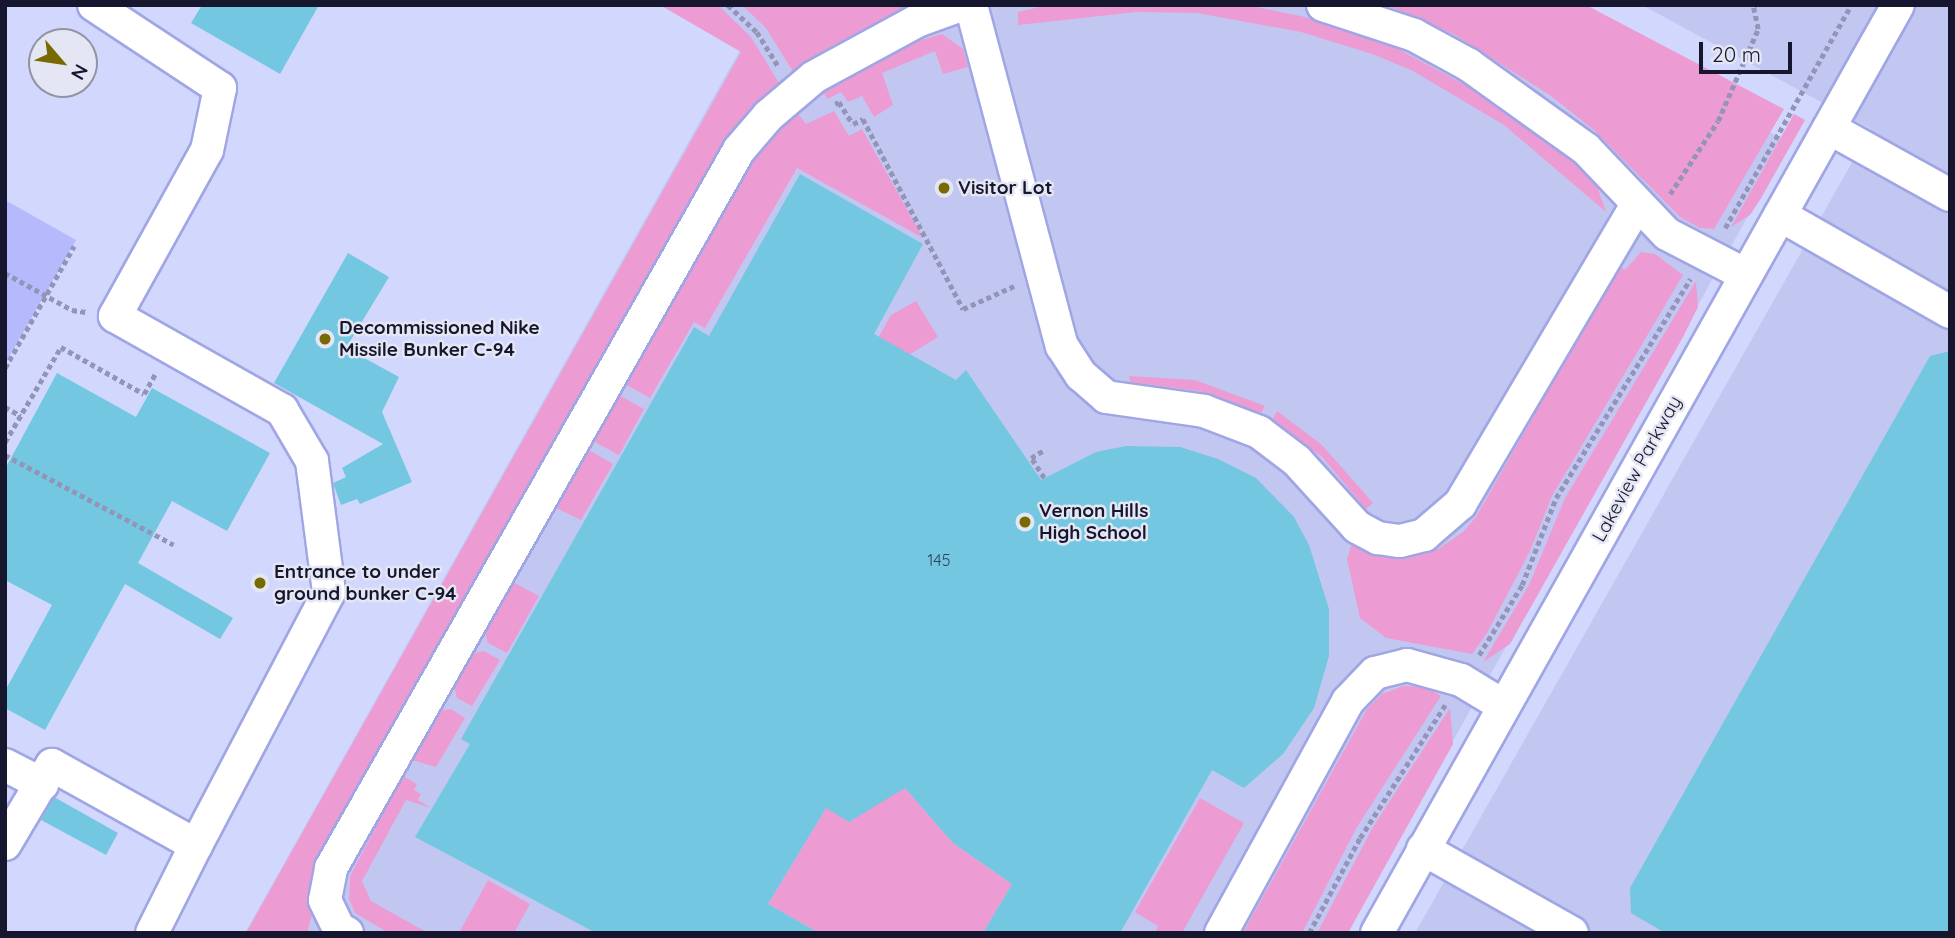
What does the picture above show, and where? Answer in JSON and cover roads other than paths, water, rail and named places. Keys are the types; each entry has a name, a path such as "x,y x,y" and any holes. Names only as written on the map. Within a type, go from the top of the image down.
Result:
{"street":[{"path":"94,5 220,88 207,150 115,316 282,410 313,461 329,592 152,933"},
{"path":"346,933 339,929 325,900 331,868 739,150 795,92 849,55 917,21 961,5"},
{"path":"971,5 1033,242 1070,359 1106,397 1204,411 1241,423 1297,461 1357,527 1378,538 1416,537 1460,505 1636,206"},
{"path":"1323,5 1415,36 1469,65 1586,149 1636,206 1667,234 1746,275"},
{"name":"Lakeview Parkway","path":"1377,933 1898,5"},
{"path":"1829,128 1950,195"},
{"path":"1780,215 1950,312"},
{"path":"1221,933 1348,701 1375,673 1407,665 1461,680 1504,706"},
{"path":"5,765 42,784"},
{"path":"5,844 52,765 196,845"},
{"path":"1423,849 1572,933"}],"place":[{"name":"Visitor Lot","path":"944,188"},
{"name":"Decommissioned Nike Missile Bunker C-94","path":"325,339"},
{"name":"Vernon Hills High School","path":"1025,522"},
{"name":"Entrance to under ground bunker C-94","path":"260,583"}]}
